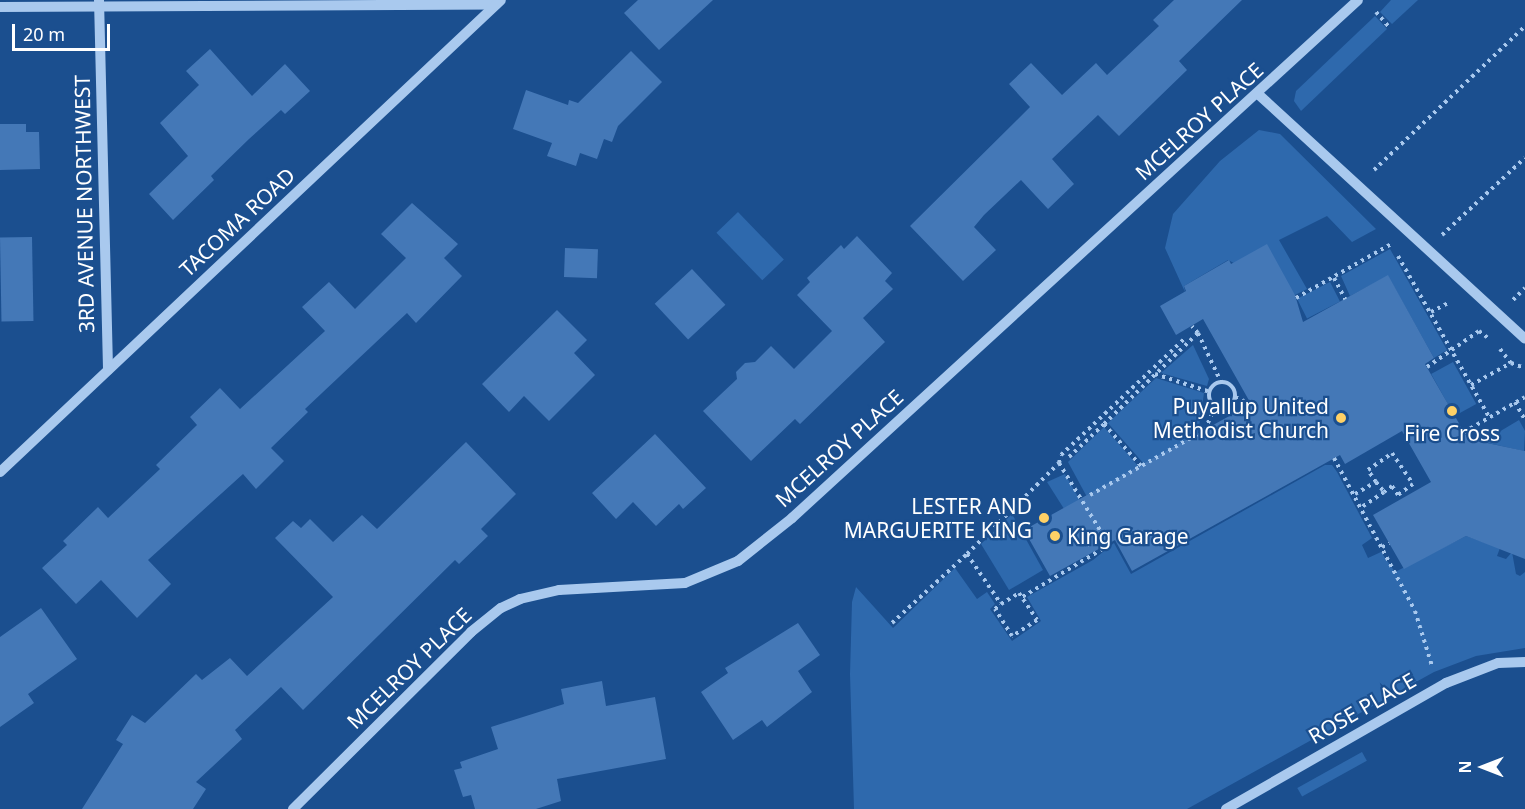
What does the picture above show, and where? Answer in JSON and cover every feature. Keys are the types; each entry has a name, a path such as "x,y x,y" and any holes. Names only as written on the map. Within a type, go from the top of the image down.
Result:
{"street":[{"name":"MCELROY PLACE","path":"293,809 471,632 501,608 520,598 560,590 685,583 738,561 792,518 1258,94 1358,0"},
{"path":"0,7 99,3 499,2"},
{"name":"TACOMA ROAD","path":"0,472 499,2"},
{"name":"3RD AVENUE NORTHWEST","path":"99,3 108,370"},
{"path":"1258,94 1525,339"},
{"name":"ROSE PLACE","path":"1226,809 1439,686 1498,663 1525,662"}],"path":[{"path":"1378,14 1389,27"},
{"path":"1358,186 1525,26"},
{"path":"1428,249 1525,158"},
{"path":"1296,298 1392,244 1489,417"},
{"path":"1334,278 1345,299"},
{"path":"1508,305 1525,288"},
{"path":"1431,312 1448,300 1459,308"},
{"path":"1474,324 1479,332 1511,363 1525,368"},
{"path":"1192,326 1198,333 1221,382 1231,386 1235,397 1251,404"},
{"path":"1427,367 1479,332"},
{"path":"1069,457 1198,333"},
{"path":"892,623 967,554 1059,463 1061,455 1184,339"},
{"path":"1471,385 1511,363"},
{"path":"1155,374 1210,392"},
{"path":"1210,392 1221,382"},
{"path":"1090,495 1205,430 1215,406 1210,392"},
{"path":"1215,406 1228,407 1235,397"},
{"path":"1464,432 1525,397"},
{"path":"1515,402 1525,420"},
{"path":"1104,424 1141,466"},
{"path":"1362,507 1384,492 1392,486 1398,495 1413,484 1392,453 1368,470 1384,492"},
{"path":"1334,459 1362,507 1415,611 1439,686"},
{"path":"1022,597 1109,545 1059,463"},
{"path":"1355,494 1376,482"},
{"path":"1087,545 1111,532"},
{"path":"1382,547 1389,544"},
{"path":"967,554 1001,604"},
{"path":"1019,593 1037,620 1012,636 995,609 1001,604 1019,593"}],"shaded area":[{"path":"1391,0 1418,0 1392,24 1380,12"},
{"path":"1375,16 1387,29 1301,111 1294,101 1296,91"},
{"path":"1259,130 1280,134 1376,229 1352,242 1327,216 1279,240 1307,289 1295,295 1228,260 1184,286 1185,292 1165,248 1173,214 1220,161"},
{"path":"738,212 784,259 762,280 716,233"},
{"path":"1390,249 1447,350 1434,358 1388,276 1350,296 1341,276"},
{"path":"1330,282 1340,302 1307,318 1297,299"},
{"path":"1193,345 1209,379 1207,386 1161,373"},
{"path":"1453,362 1476,404 1454,416 1431,374"},
{"path":"1156,378 1204,393 1198,434 1144,464 1108,423"},
{"path":"1519,420 1525,431 1524,451 1488,443 1472,448"},
{"path":"1104,427 1139,467 1087,497 1068,462"},
{"path":"1325,465 1332,465 1337,472 1372,538 1362,545 1368,558 1381,552 1395,572 1466,536 1500,548 1497,556 1506,559 1512,552 1516,574 1520,576 1525,572 1525,648 1476,656 1434,672 1187,809 854,809 850,674 852,602 856,587 893,628 955,568 977,599 987,592 995,604 990,609 1012,641 1041,621 1027,597 1093,560 1114,543 1131,574"},
{"path":"1065,474 1086,511 1085,542 1047,482"},
{"path":"1012,514 1043,570 1009,590 981,544"},
{"path":"1362,752 1367,761 1302,797 1297,788"}],"building":[{"path":"638,0 713,0 659,50 624,13"},
{"path":"1174,0 1242,0 1179,61 1187,70 1119,136 1098,115 1052,159 1074,184 1048,209 1021,180 984,215 974,227 996,250 963,281 910,226 1030,107 1009,84 1031,63 1062,95 1096,63 1107,75 1159,26 1153,20"},
{"path":"210,49 252,96 285,64 310,91 285,114 281,110 249,139 211,176 214,180 173,220 149,194 188,156 160,123 199,85 186,71"},
{"path":"631,51 662,82 618,126 612,142 604,139 597,159 580,153 576,166 547,156 552,143 513,129 526,90 568,105 569,100 578,103"},
{"path":"0,124 26,124 26,132 39,132 40,169 0,170"},
{"path":"412,203 458,244 444,258 462,276 416,323 407,313 305,409 308,412 271,448 284,461 256,489 243,474 148,560 171,584 137,618 101,580 76,604 42,568 67,545 63,541 98,507 108,518 160,469 156,465 197,425 190,417 220,388 240,409 325,331 302,307 329,282 355,309 406,258 381,234"},
{"path":"857,236 892,273 885,281 893,289 863,318 885,342 800,424 795,419 751,461 703,411 737,379 736,372 745,363 755,362 771,346 794,369 832,331 797,295 810,282 807,278 841,245 844,249"},
{"path":"32,237 33,321 1,322 0,238"},
{"name":"Puyallup United Methodist Church","path":"1267,244 1295,295 1303,322 1388,275 1434,358 1425,364 1468,439 1525,451 1525,559 1466,536 1404,569 1373,515 1431,482 1402,431 1345,464 1340,455 1132,571 1115,540 1050,576 1024,530 1251,404 1203,319 1176,335 1160,306 1186,291 1184,286 1229,260 1231,264"},
{"path":"565,248 598,249 597,278 564,277"},
{"path":"692,269 725,305 688,340 655,304"},
{"path":"557,310 587,340 574,353 595,375 549,421 524,396 509,412 482,384"},
{"path":"655,434 706,488 683,509 679,504 656,526 633,502 616,519 592,493"},
{"path":"466,442 516,494 481,529 488,536 459,564 455,560 303,710 281,687 235,730 242,739 196,782 206,789 193,809 82,809 123,744 116,740 132,715 145,723 196,674 202,680 230,658 247,676 333,597 275,538 293,521 301,528 310,519 333,542 362,515 377,529"},
{"path":"41,608 77,659 28,694 34,703 0,727 0,637"},
{"path":"798,623 820,655 798,671 812,692 767,727 762,720 733,740 701,692 728,673 725,668"},
{"path":"602,681 606,706 655,697 666,759 557,779 561,801 536,809 475,809 471,795 463,797 454,770 462,768 460,762 498,749 491,727 564,704 561,689"}],"place":[{"name":"Fire Cross","path":"1452,411"},
{"name":"Puyallup United Methodist Church","path":"1341,418"},
{"name":"LESTER AND MARGUERITE KING","path":"1044,518"},
{"name":"King Garage","path":"1055,536"}]}
